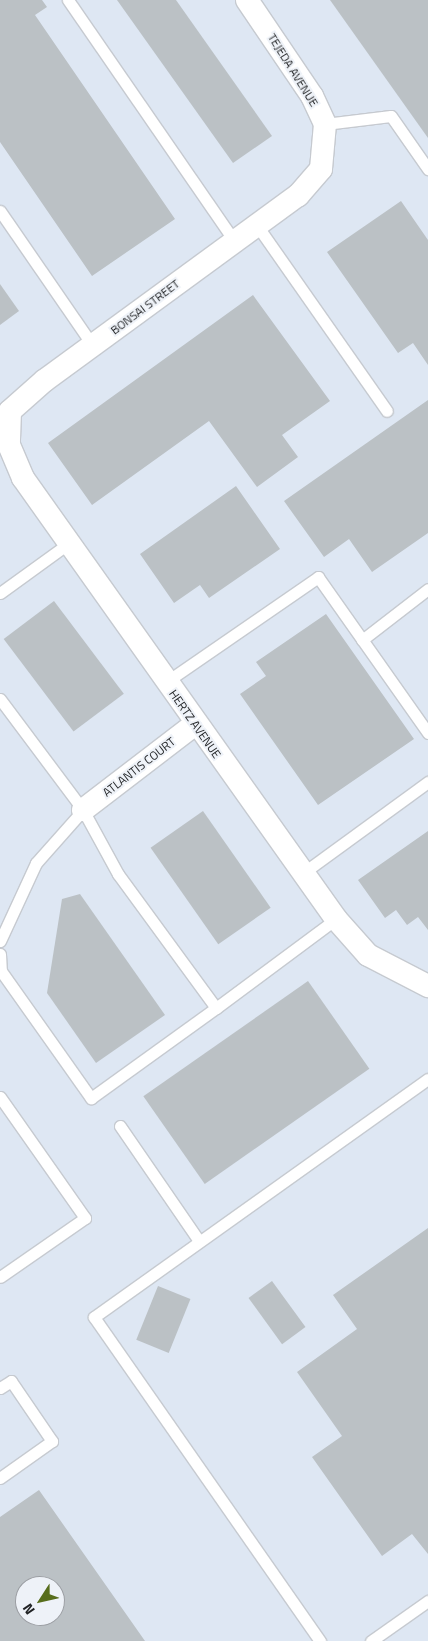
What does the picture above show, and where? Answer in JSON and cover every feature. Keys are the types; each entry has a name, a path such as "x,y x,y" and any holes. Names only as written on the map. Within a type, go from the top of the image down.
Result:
{"street":[{"name":"TEJEDA AVENUE","path":"247,0 312,96 325,124 321,169 298,194"},
{"name":"BONSAI STREET","path":"5,415 93,346 298,194"},
{"name":"HERTZ AVENUE","path":"5,415 23,478 302,873 336,919 368,955 426,986"},
{"name":"ATLANTIS COURT","path":"83,810 195,724"}],"lane":[{"path":"68,0 234,241"},
{"path":"325,124 391,116 428,169"},
{"path":"0,211 93,346"},
{"path":"256,224 387,411"},
{"path":"0,593 69,543"},
{"path":"166,682 318,577 428,733"},
{"path":"362,640 428,589"},
{"path":"0,699 83,810 118,874 216,1008"},
{"path":"302,873 428,782"},
{"path":"0,941 36,863 83,810"},
{"path":"0,954 1,971 91,1098 336,919"},
{"path":"320,1641 94,1317 428,1079"},
{"path":"0,1097 85,1218 0,1277"},
{"path":"120,1126 199,1241"},
{"path":"0,1388 11,1381 52,1441 0,1478"},
{"path":"371,1641 428,1601"}],"shaded area":[{"path":"0,0 428,0 428,1641 0,1641"}],"building":[{"path":"0,0 42,0 47,7 35,15 175,219 92,276 0,142"},
{"path":"117,0 176,0 272,136 233,163"},
{"path":"330,0 428,0 428,138"},
{"path":"401,201 428,240 428,365 413,343 398,353 327,252"},
{"path":"0,284 19,311 0,325"},
{"path":"253,295 330,401 282,435 298,457 257,487 209,421 92,505 48,443"},
{"path":"428,400 428,533 372,572 349,539 324,557 284,501"},
{"path":"236,486 280,549 209,598 200,585 174,603 140,554"},
{"path":"54,601 124,694 73,732 4,639"},
{"path":"326,614 414,739 318,805 240,694 266,676 256,662"},
{"path":"203,811 271,908 218,944 151,848"},
{"path":"428,831 428,930 418,917 407,925 396,910 385,918 358,880"},
{"path":"80,894 165,1015 96,1063 47,993 62,899"},
{"path":"308,981 369,1069 205,1184 143,1096"},
{"path":"428,1228 428,1554 412,1534 382,1556 312,1457 342,1436 297,1372 357,1329 333,1295"},
{"path":"272,1281 306,1327 282,1344 249,1298"},
{"path":"158,1286 190,1299 169,1353 136,1340"},
{"path":"39,1490 145,1641 0,1641 0,1517"}]}
